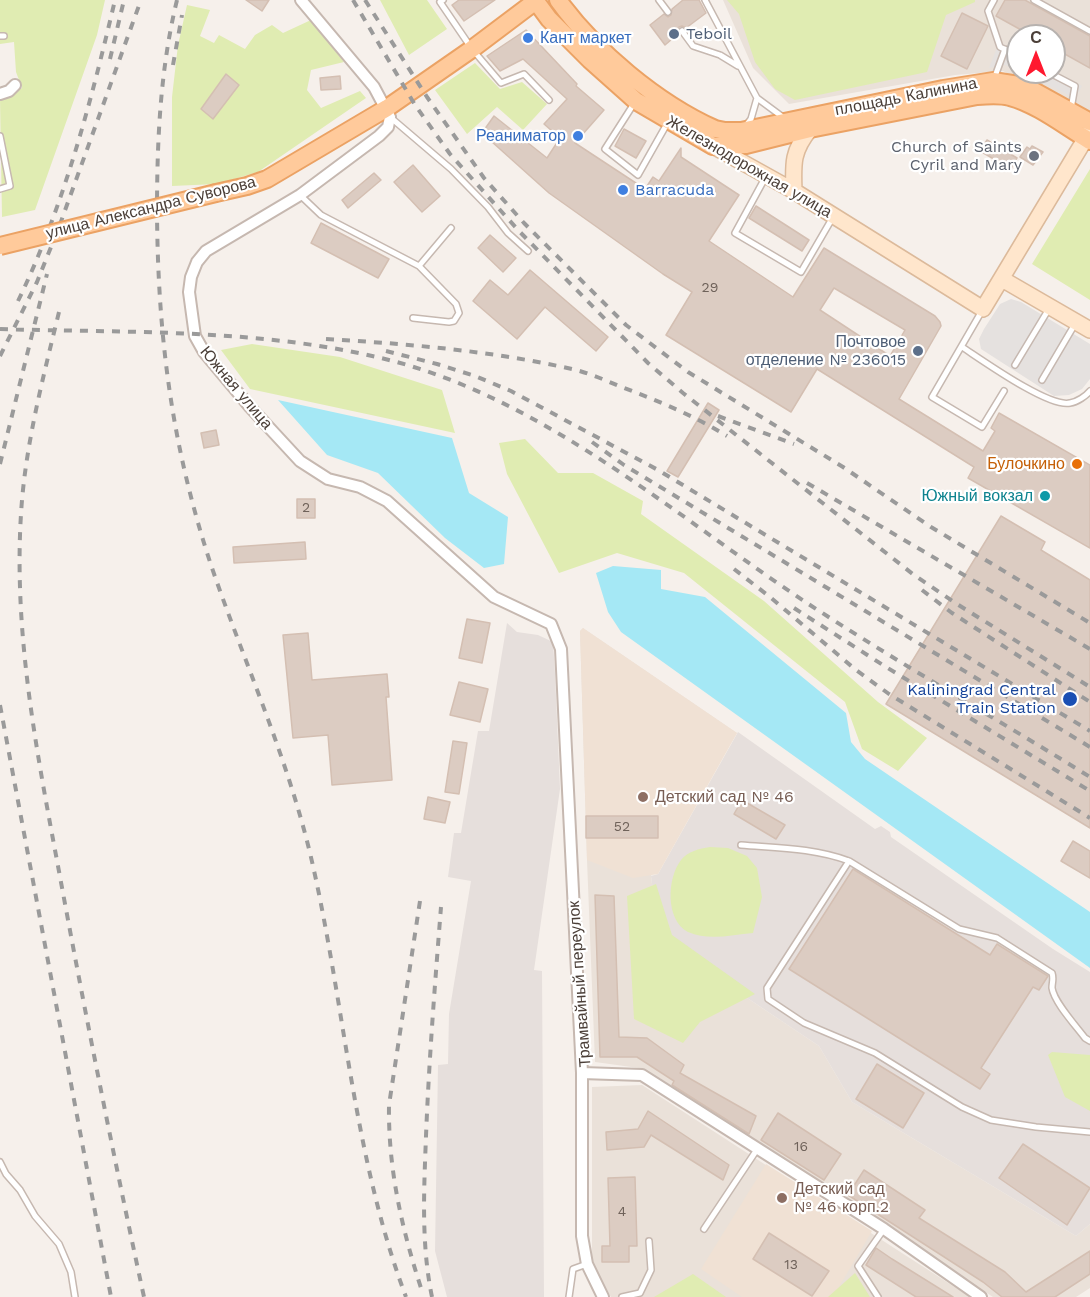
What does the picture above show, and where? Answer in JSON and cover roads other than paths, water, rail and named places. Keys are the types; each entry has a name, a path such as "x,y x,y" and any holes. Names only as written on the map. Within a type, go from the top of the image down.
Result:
{"main road":[{"name":"улица Александра Суворова","path":"0,246 247,186 267,179 389,113 536,0"},
{"name":"Железнодорожная улица","path":"536,0 549,19 636,101 669,120 714,137"},
{"name":"Железнодорожная улица","path":"558,0 591,39 633,77 714,137"},
{"name":"площадь Калинина","path":"714,137 724,131 741,130 993,81 1025,86 1071,111 1089,133"},
{"name":"площадь Калинина","path":"714,137 746,145 810,129 977,96 993,95 1008,96 1022,101 1089,133"}],"street":[{"path":"301,0 374,87 389,113"},
{"path":"0,94 9,91 15,85"},
{"name":"Южная улица","path":"389,113 388,127 379,136 300,195 206,251 197,262 191,277 189,292 195,336 204,352 250,407 300,461 328,479 360,487 387,501 494,597 550,624 561,649"},
{"path":"794,191 793,160 799,142 810,129"},
{"path":"983,309 1089,133"},
{"name":"Железнодорожная улица","path":"714,137 766,176 794,191 983,309"},
{"path":"1002,279 1090,330"},
{"name":"Трамвайный переулок","path":"561,649 582,1073 642,1075 884,1229 981,1297"},
{"path":"582,1073 582,1236 587,1264 603,1297"}],"lane":[{"path":"443,0 440,2 472,49 501,83 524,74 549,100"},
{"path":"659,0 668,12"},
{"path":"705,0 757,98 788,121"},
{"path":"993,81 1005,49 1000,47 988,11 994,0"},
{"path":"1034,0 1090,31"},
{"path":"682,32 693,46 720,55 739,67"},
{"path":"1066,81 1075,86 1071,111"},
{"path":"741,130 751,119 757,98"},
{"path":"636,101 605,149 638,175 669,120"},
{"path":"389,113 451,170 488,207 508,233 528,251"},
{"path":"0,136 10,186 0,189"},
{"path":"766,176 735,232 782,261 801,272 834,216"},
{"path":"300,195 321,215 419,266 456,304 459,313 454,321 449,322 413,318"},
{"path":"419,266 451,228"},
{"path":"1015,365 1050,307"},
{"path":"983,309 932,397 982,427 1004,390"},
{"path":"1042,380 1076,322"},
{"path":"962,346 1048,400 1069,404 1087,395 1090,391"},
{"path":"741,845 807,850 849,861 959,929 997,938 1052,973 1054,978 1052,987 1056,998 1085,1038 1090,1041"},
{"path":"849,861 767,988 768,999 804,1023 875,1053 962,1107 991,1120 1090,1132"},
{"path":"704,1229 758,1149"},
{"path":"0,1162 35,1216 59,1244 71,1272 75,1297"},
{"path":"878,1297 858,1266 884,1229"},
{"path":"622,1297 640,1293 651,1270 650,1240"},
{"path":"569,1297 573,1269 587,1264"}],"water":[{"path":"278,400 452,438 469,493 508,517 504,564 484,568 445,538 378,473 327,455"},
{"path":"613,566 661,570 661,589 705,597 846,713 851,742 865,759 1090,912 1090,968 621,632 608,612 596,573"}],"railway":[{"path":"18,301 63,191 86,115 115,0"},
{"path":"110,59 124,0"},
{"path":"0,356 37,282 59,227 141,0"},
{"path":"177,0 163,79 157,213 160,305 177,436 198,523 212,568 280,753 303,828 324,920 362,1138 388,1245 406,1297"},
{"path":"353,0 415,105 450,154 518,230 648,363 914,575 1090,687"},
{"path":"365,0 427,97 484,178 524,223 626,325 688,372 843,467 931,527 1090,623"},
{"path":"173,65 182,15"},
{"path":"0,464 47,274"},
{"path":"59,312 36,412 23,489 20,562 25,657 37,752 63,893 144,1297"},
{"path":"0,329 247,337 345,350 393,361 450,380 505,404 558,433 661,500 810,605 1090,777"},
{"path":"326,339 452,349 576,370 674,408 727,436"},
{"path":"386,351 475,376 511,391 658,470 1090,731"},
{"path":"718,416 794,444"},
{"path":"592,442 624,465 1090,747"},
{"path":"807,483 1090,649"},
{"path":"734,569 856,670 889,694 1090,818"},
{"path":"922,590 952,613 1090,702"},
{"path":"794,608 886,667 1090,791"},
{"path":"0,705 111,1297"},
{"path":"420,901 389,1105 389,1129 398,1199 408,1245 422,1291"},
{"path":"432,1297 426,1257 424,1217 430,1050 441,907"}],"place":[{"name":"Teboil","path":"674,34"},
{"name":"Кант маркет","path":"528,38"},
{"name":"Реаниматор","path":"578,136"},
{"name":"Church of Saints Cyril and Mary","path":"1034,156"},
{"name":"Barracuda","path":"623,190"},
{"name":"Почтовое отделение № 236015","path":"918,351"},
{"name":"Булочкино","path":"1077,464"},
{"name":"Южный вокзал","path":"1045,496"},
{"name":"Kaliningrad Central Train Station","path":"1070,699"},
{"name":"Детский сад № 46","path":"643,797"},
{"name":"Детский сад № 46 корп.2","path":"782,1198"}]}
